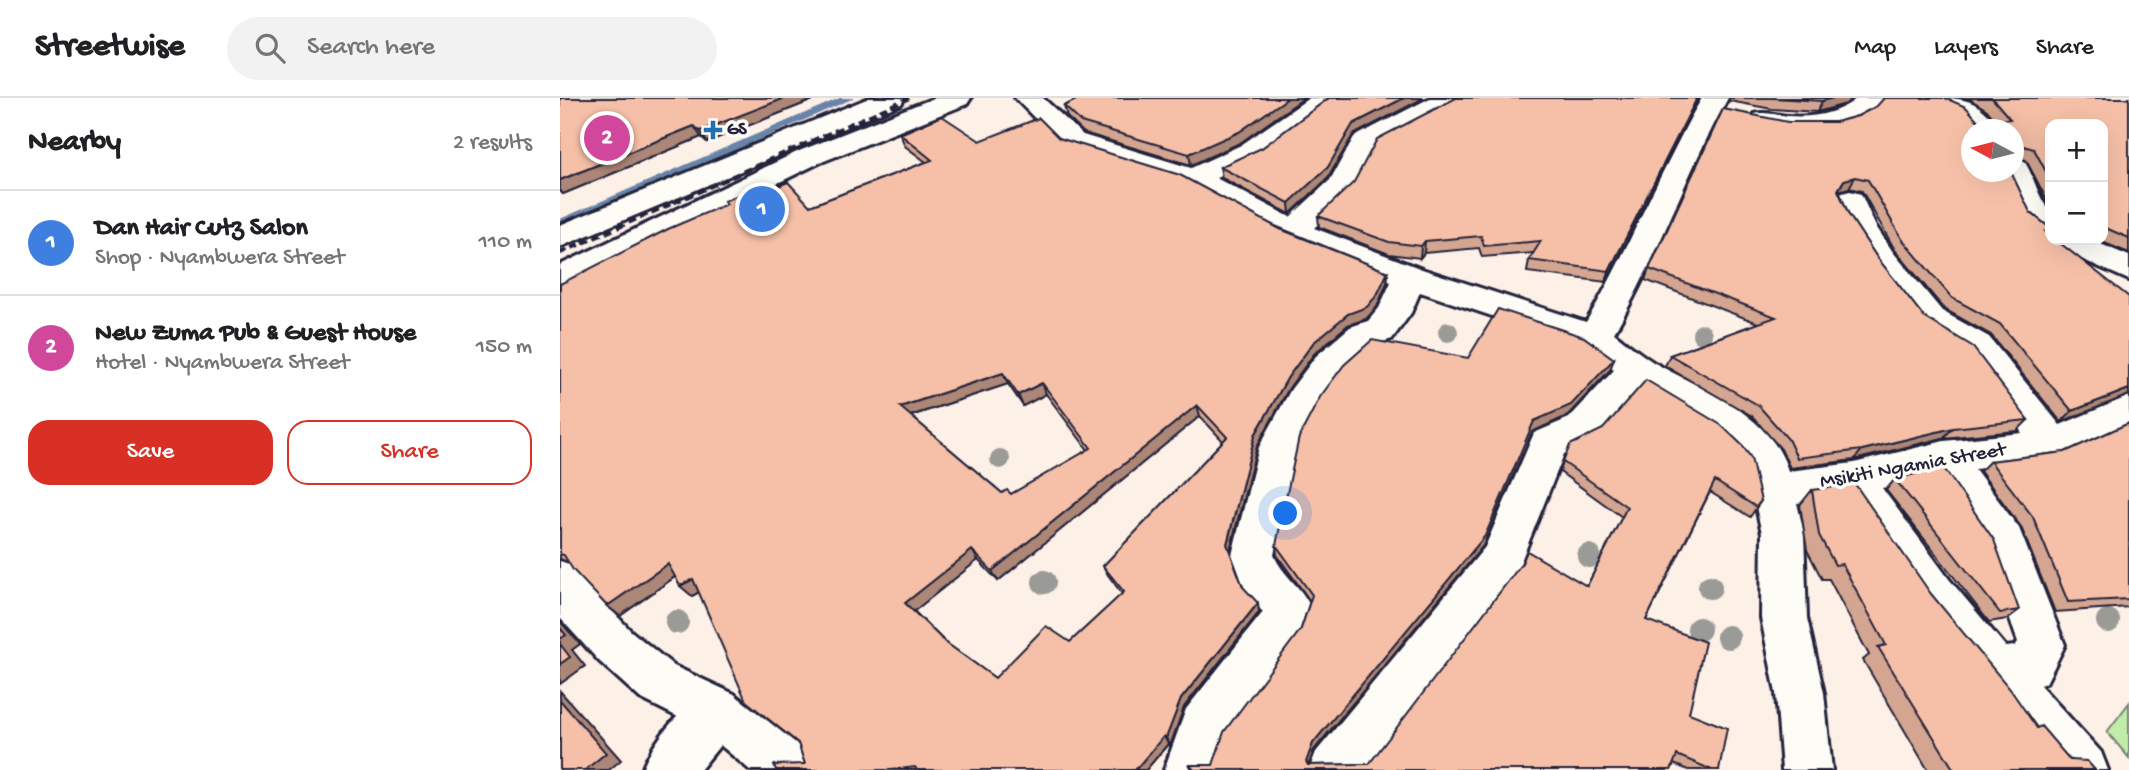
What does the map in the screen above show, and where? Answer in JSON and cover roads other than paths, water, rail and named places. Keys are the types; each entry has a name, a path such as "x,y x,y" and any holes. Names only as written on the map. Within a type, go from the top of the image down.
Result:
{"street":[{"path":"560,237 892,98"},
{"path":"560,278 809,157 958,98"},
{"path":"1028,98 1073,141 1193,178 1293,231 1410,277 1594,337 1637,369 1730,424 1752,443 1766,464 1783,533 1784,618 1800,693 1807,770"},
{"path":"1351,131 1450,98"},
{"path":"1594,337 1619,298 1668,185 1726,108 1794,125 1840,118 1857,112 1873,98"},
{"path":"1943,98 1969,110 1977,119"},
{"path":"1193,178 1251,151 1319,102 1351,131"},
{"path":"1293,231 1318,211 1342,185 1351,131"},
{"path":"2020,182 2029,206 2045,224"},
{"path":"1850,200 1860,225 1882,260 1930,319 1977,346 2053,445"},
{"path":"2076,245 2129,269"},
{"path":"1189,770 1203,726 1283,622 1288,606 1264,582 1253,555 1278,447 1304,399 1329,365 1362,336 1380,330 1394,313 1410,277"},
{"path":"1334,770 1397,694 1502,558 1548,444 1583,428 1637,369"},
{"name":"Msikiti Ngamia Street","path":"1773,489 1854,479 1944,457 2053,445 2129,410"},
{"path":"1944,457 2004,541 2042,645 2029,667 1996,671"},
{"path":"1854,479 1898,548 1996,671 2083,770"},
{"path":"560,580 568,595 615,646 657,682 716,711 789,770"},
{"path":"667,770 716,711"}],"waterway":[{"path":"560,224 849,98"}],"railway":[{"path":"560,253 909,98"}],"place":[{"name":"GS","path":"713,130"},
{"name":"New Zuma Pub & Guest House","path":"607,138"},
{"name":"Dan Hair Cutz Salon","path":"762,209"}]}
